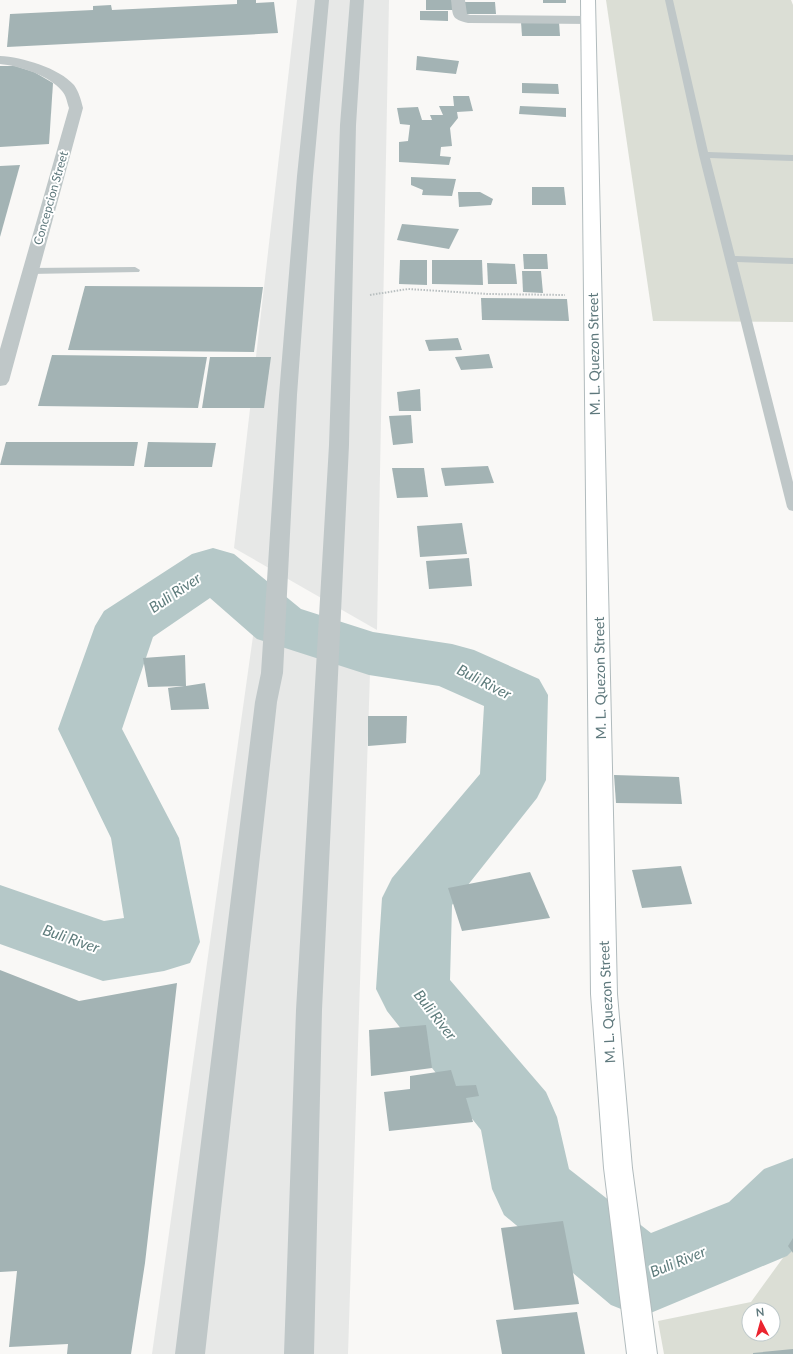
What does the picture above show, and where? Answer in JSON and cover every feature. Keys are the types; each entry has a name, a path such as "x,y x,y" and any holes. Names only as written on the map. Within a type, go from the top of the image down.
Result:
{"main road":[{"name":"M. L. Quezon Street","path":"588,10 604,994 618,1168 642,1354"}],"street":[{"path":"190,1354 265,710 272,673 288,395 305,176 322,0"},
{"path":"299,1354 309,1010 330,618 344,299 348,125 358,0"},
{"path":"458,0 460,16 468,19 588,10"},
{"name":"Concepcion Street","path":"0,60 22,64 54,78 66,86 73,96 76,108 0,381"}],"lane":[{"path":"669,0 704,156 793,506"},
{"path":"704,156 793,158"},
{"path":"730,259 793,261"},
{"path":"30,271 134,270"}],"path":[{"path":"344,299 408,289 488,294 593,295"}],"shaded area":[{"path":"297,0 389,0 377,630 234,548"},
{"path":"606,0 791,0 793,5 793,322 653,321"},
{"path":"255,622 370,673 348,1354 152,1354"},
{"path":"793,1244 793,1354 664,1354 658,1321 741,1304 741,1342 781,1342 781,1302 751,1302"}],"building":[{"path":"237,0 256,0 256,3 274,2 278,33 7,47 10,14 93,10 93,6 111,5 112,10 237,4"},
{"path":"426,0 453,0 453,10 426,10"},
{"path":"543,0 566,0 566,3 543,3"},
{"path":"463,2 495,2 496,14 463,14"},
{"path":"420,11 448,11 448,21 420,20"},
{"path":"521,22 559,22 560,36 522,36"},
{"path":"417,56 459,61 456,74 416,70"},
{"path":"0,66 15,66 34,72 53,83 49,144 0,147"},
{"path":"522,83 558,84 559,94 522,93"},
{"path":"453,96 469,96 473,111 457,112 458,118 450,128 452,146 441,147 440,156 451,157 449,165 399,162 399,142 408,141 410,125 400,124 397,108 418,107 422,120 432,120 430,115 443,115 439,106 454,106"},
{"path":"520,106 566,108 566,117 519,114"},
{"path":"20,165 0,237 0,166"},
{"path":"411,177 456,179 452,196 422,195 423,190 411,185"},
{"path":"532,187 564,187 566,205 532,205"},
{"path":"458,192 480,192 493,199 491,205 459,207"},
{"path":"402,224 459,229 449,249 397,240"},
{"path":"523,254 547,254 548,269 524,269"},
{"path":"400,260 427,260 427,285 399,284"},
{"path":"432,260 482,260 483,285 432,284"},
{"path":"487,263 515,264 517,284 488,284"},
{"path":"522,271 541,271 543,293 523,292"},
{"path":"85,286 263,287 254,352 68,350"},
{"path":"481,298 567,299 569,321 482,320"},
{"path":"458,338 462,350 429,351 425,340"},
{"path":"489,354 493,368 461,370 455,357"},
{"path":"52,355 207,357 198,408 38,406"},
{"path":"210,357 271,357 264,408 202,408"},
{"path":"420,389 421,411 399,411 397,392"},
{"path":"411,415 413,443 393,445 389,416"},
{"path":"6,442 138,442 134,466 0,465"},
{"path":"148,442 216,443 212,467 144,467"},
{"path":"488,466 494,483 445,486 441,468"},
{"path":"392,468 424,468 428,497 397,498"},
{"path":"462,523 467,554 420,557 417,526"},
{"path":"469,558 472,586 429,589 426,561"},
{"path":"185,655 186,686 205,683 209,709 171,710 168,688 184,686 148,687 143,658"},
{"path":"368,716 407,716 406,743 368,746"},
{"path":"614,775 679,777 682,804 616,803"},
{"path":"681,866 692,904 642,908 632,870"},
{"path":"530,872 550,918 462,931 448,888"},
{"path":"0,970 79,1001 177,983 145,1263 131,1354 67,1354 68,1344 9,1347 17,1271 0,1272"},
{"path":"426,1025 432,1068 371,1076 369,1030"},
{"path":"451,1070 456,1086 476,1085 479,1096 466,1098 473,1122 389,1131 384,1092 410,1089 410,1076"},
{"path":"563,1221 579,1304 514,1310 501,1228"},
{"path":"793,1238 793,1253 788,1246"},
{"path":"577,1312 585,1354 502,1354 496,1320"},
{"path":"793,1349 793,1354 753,1354 753,1353"}],"waterway":[{"name":"Buli River","path":"0,914 103,951 164,942 145,838 90,729 126,626 213,568 279,624 369,653 452,666 516,695 513,780 417,898 413,989 518,1117 533,1189 641,1277 758,1229 793,1195"}]}
